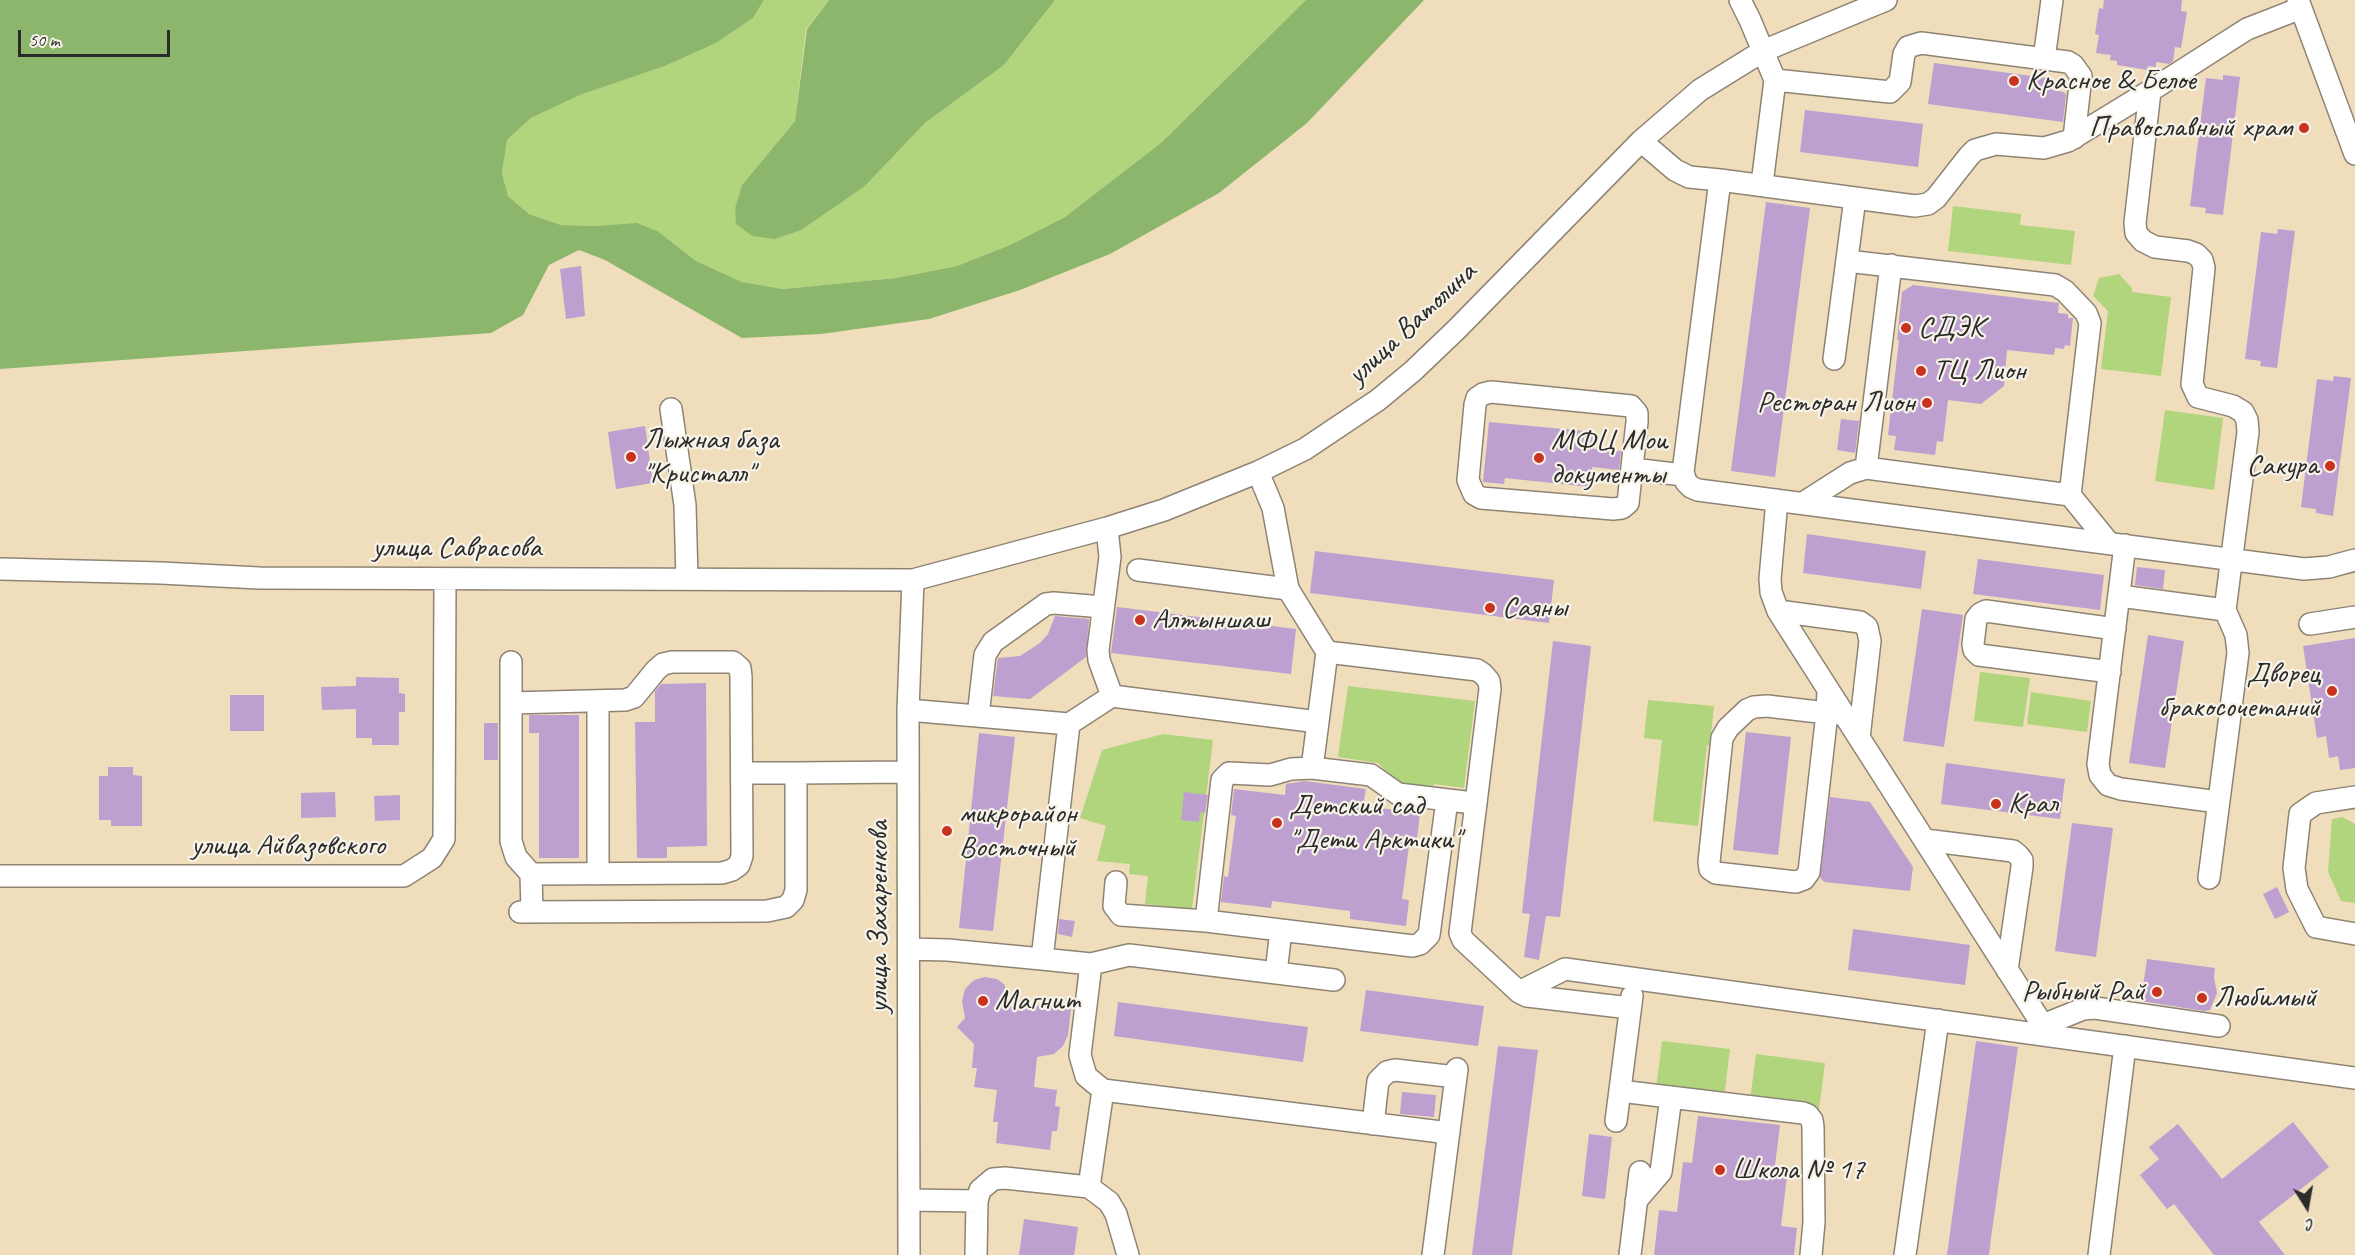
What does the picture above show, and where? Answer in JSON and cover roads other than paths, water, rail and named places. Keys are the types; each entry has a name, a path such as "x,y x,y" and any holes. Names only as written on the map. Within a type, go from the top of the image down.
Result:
{"street":[{"path":"1740,0 1774,80 1762,184"},
{"name":"улица Ватолина","path":"914,580 1107,528 1164,510 1258,472 1305,449 1378,400 1413,371 1641,141 1700,90 1763,51 1886,0"},
{"path":"2044,59 2052,0"},
{"path":"1641,141 1675,170 1689,177 1762,184 1915,206 1928,204 1936,198 1976,150 1996,144 2044,148 2074,138 2247,29 2300,4 2353,144"},
{"path":"1774,80 1890,92 1900,82 1904,54 1908,47 1921,43 2068,62 2078,70 2081,83 2074,138"},
{"path":"2150,92 2135,223 2136,233 2143,241 2155,247 2188,251 2196,254 2202,260 2204,268 2192,384 2198,397 2233,406 2243,412 2247,420 2248,432 2225,610 2236,635 2238,653 2209,878"},
{"path":"2077,113 2108,117"},
{"path":"1720,180 1683,475 1691,487 1698,490 2304,569 2329,567 2355,560"},
{"path":"1834,359 1855,198"},
{"path":"1847,261 2055,285 2065,291 2086,314 2090,323 2070,495"},
{"path":"1866,468 1891,266"},
{"path":"1491,392 1631,406 1636,413 1637,422 1633,469 1630,496 1628,503 1622,508 1492,499 1473,494 1468,480 1477,398 1491,392"},
{"path":"670,409 686,505 687,578"},
{"path":"1803,503 1850,473 1866,468 2070,495 2117,544 2120,597 2098,764 2100,776 2108,785 2121,789 2218,802"},
{"path":"1633,469 1683,475"},
{"path":"1258,472 1273,508 1288,589 1327,652 1312,768"},
{"path":"1778,500 1770,579 1774,603 1828,690 1835,714 1809,872 1804,879 1796,882 1716,873 1710,869 1722,738 1728,728 1747,710 1754,707 1835,714 1859,738 2046,1030"},
{"path":"1107,528 1110,557 1098,650 1112,696"},
{"name":"улица Саврасова","path":"0,569 259,578 914,580"},
{"path":"1138,570 1288,589"},
{"name":"улица Айвазовского","path":"0,876 404,876 432,858 444,839 445,579"},
{"name":"улица Захаренкова","path":"909,1255 908,710 914,580"},
{"path":"2120,597 2225,610"},
{"path":"978,716 985,655 993,642 1046,604 1103,607"},
{"path":"1778,611 1860,622 1867,627 1870,641 1859,738"},
{"path":"2110,672 1979,655 1974,650 1973,644 1976,620 1986,611 2115,629"},
{"path":"2310,624 2355,617"},
{"path":"1327,652 1477,670 1489,681 1490,689 1460,933 1463,940 1519,992 1527,996 1630,1008"},
{"path":"511,662 512,849 531,874 526,912 775,910 786,907 793,900 796,890 796,773"},
{"path":"511,703 625,700 634,697 663,664 672,662 733,663 740,668 742,856 739,865 722,873 531,874"},
{"path":"908,710 1069,724 1112,696 1318,722"},
{"path":"598,702 598,874"},
{"path":"1042,959 1069,724"},
{"path":"1206,921 1222,780 1235,771 1270,775 1292,769 1312,768 1371,775 1398,794 1476,804"},
{"path":"742,773 908,772"},
{"path":"2355,797 2316,803 2300,814 2294,868 2297,889 2316,927 2355,934"},
{"path":"1116,882 1114,906 1121,915 1206,921 1413,946 1425,941 1429,935 1447,800"},
{"path":"1925,840 2013,851 2022,860 2007,970"},
{"path":"1276,973 1281,930"},
{"path":"909,949 948,950 1091,963 1129,955 1334,980"},
{"path":"1091,963 1080,1055 1086,1076 1103,1090 1449,1133"},
{"path":"1519,992 1565,969 1938,1020 2046,1030 2124,1046 2355,1078"},
{"path":"1616,1120 1634,979"},
{"path":"2046,1030 2083,1009 2095,1008 2219,1026"},
{"path":"1905,1255 1938,1020"},
{"path":"2099,1255 2124,1046"},
{"path":"1373,1124 1378,1081 1387,1071 1457,1073 1433,1255"},
{"path":"1089,1187 1103,1090"},
{"path":"1620,1092 1803,1113 1812,1120 1814,1222 1811,1255"},
{"path":"1636,1201 1661,1172 1671,1097"},
{"path":"1630,1255 1640,1172"},
{"path":"976,1255 977,1201 980,1190 993,1179 1005,1178 1089,1187 1109,1202 1116,1214 1128,1255"},
{"path":"910,1200 977,1201"}],"place":[{"name":"Красное & Белое","path":"2014,81"},
{"name":"Православный храм","path":"2304,128"},
{"name":"СДЭК","path":"1906,328"},
{"name":"ТЦ Лион","path":"1921,371"},
{"name":"Ресторан Лион","path":"1927,403"},
{"name":"Лыжная база \"Кристалл\"","path":"631,457"},
{"name":"МФЦ Мои документы","path":"1539,458"},
{"name":"Сакура","path":"2330,466"},
{"name":"Саяны","path":"1490,608"},
{"name":"Алтыншаш","path":"1140,620"},
{"name":"Дворец бракосочетаний","path":"2332,691"},
{"name":"Крал","path":"1996,804"},
{"name":"Детский сад \"Дети Арктики\"","path":"1277,823"},
{"name":"микрорайон Восточный","path":"947,831"},
{"name":"Рыбный Рай","path":"2157,992"},
{"name":"Любимый","path":"2202,998"},
{"name":"Магнит","path":"983,1001"},
{"name":"Школа № 17","path":"1720,1170"}]}
